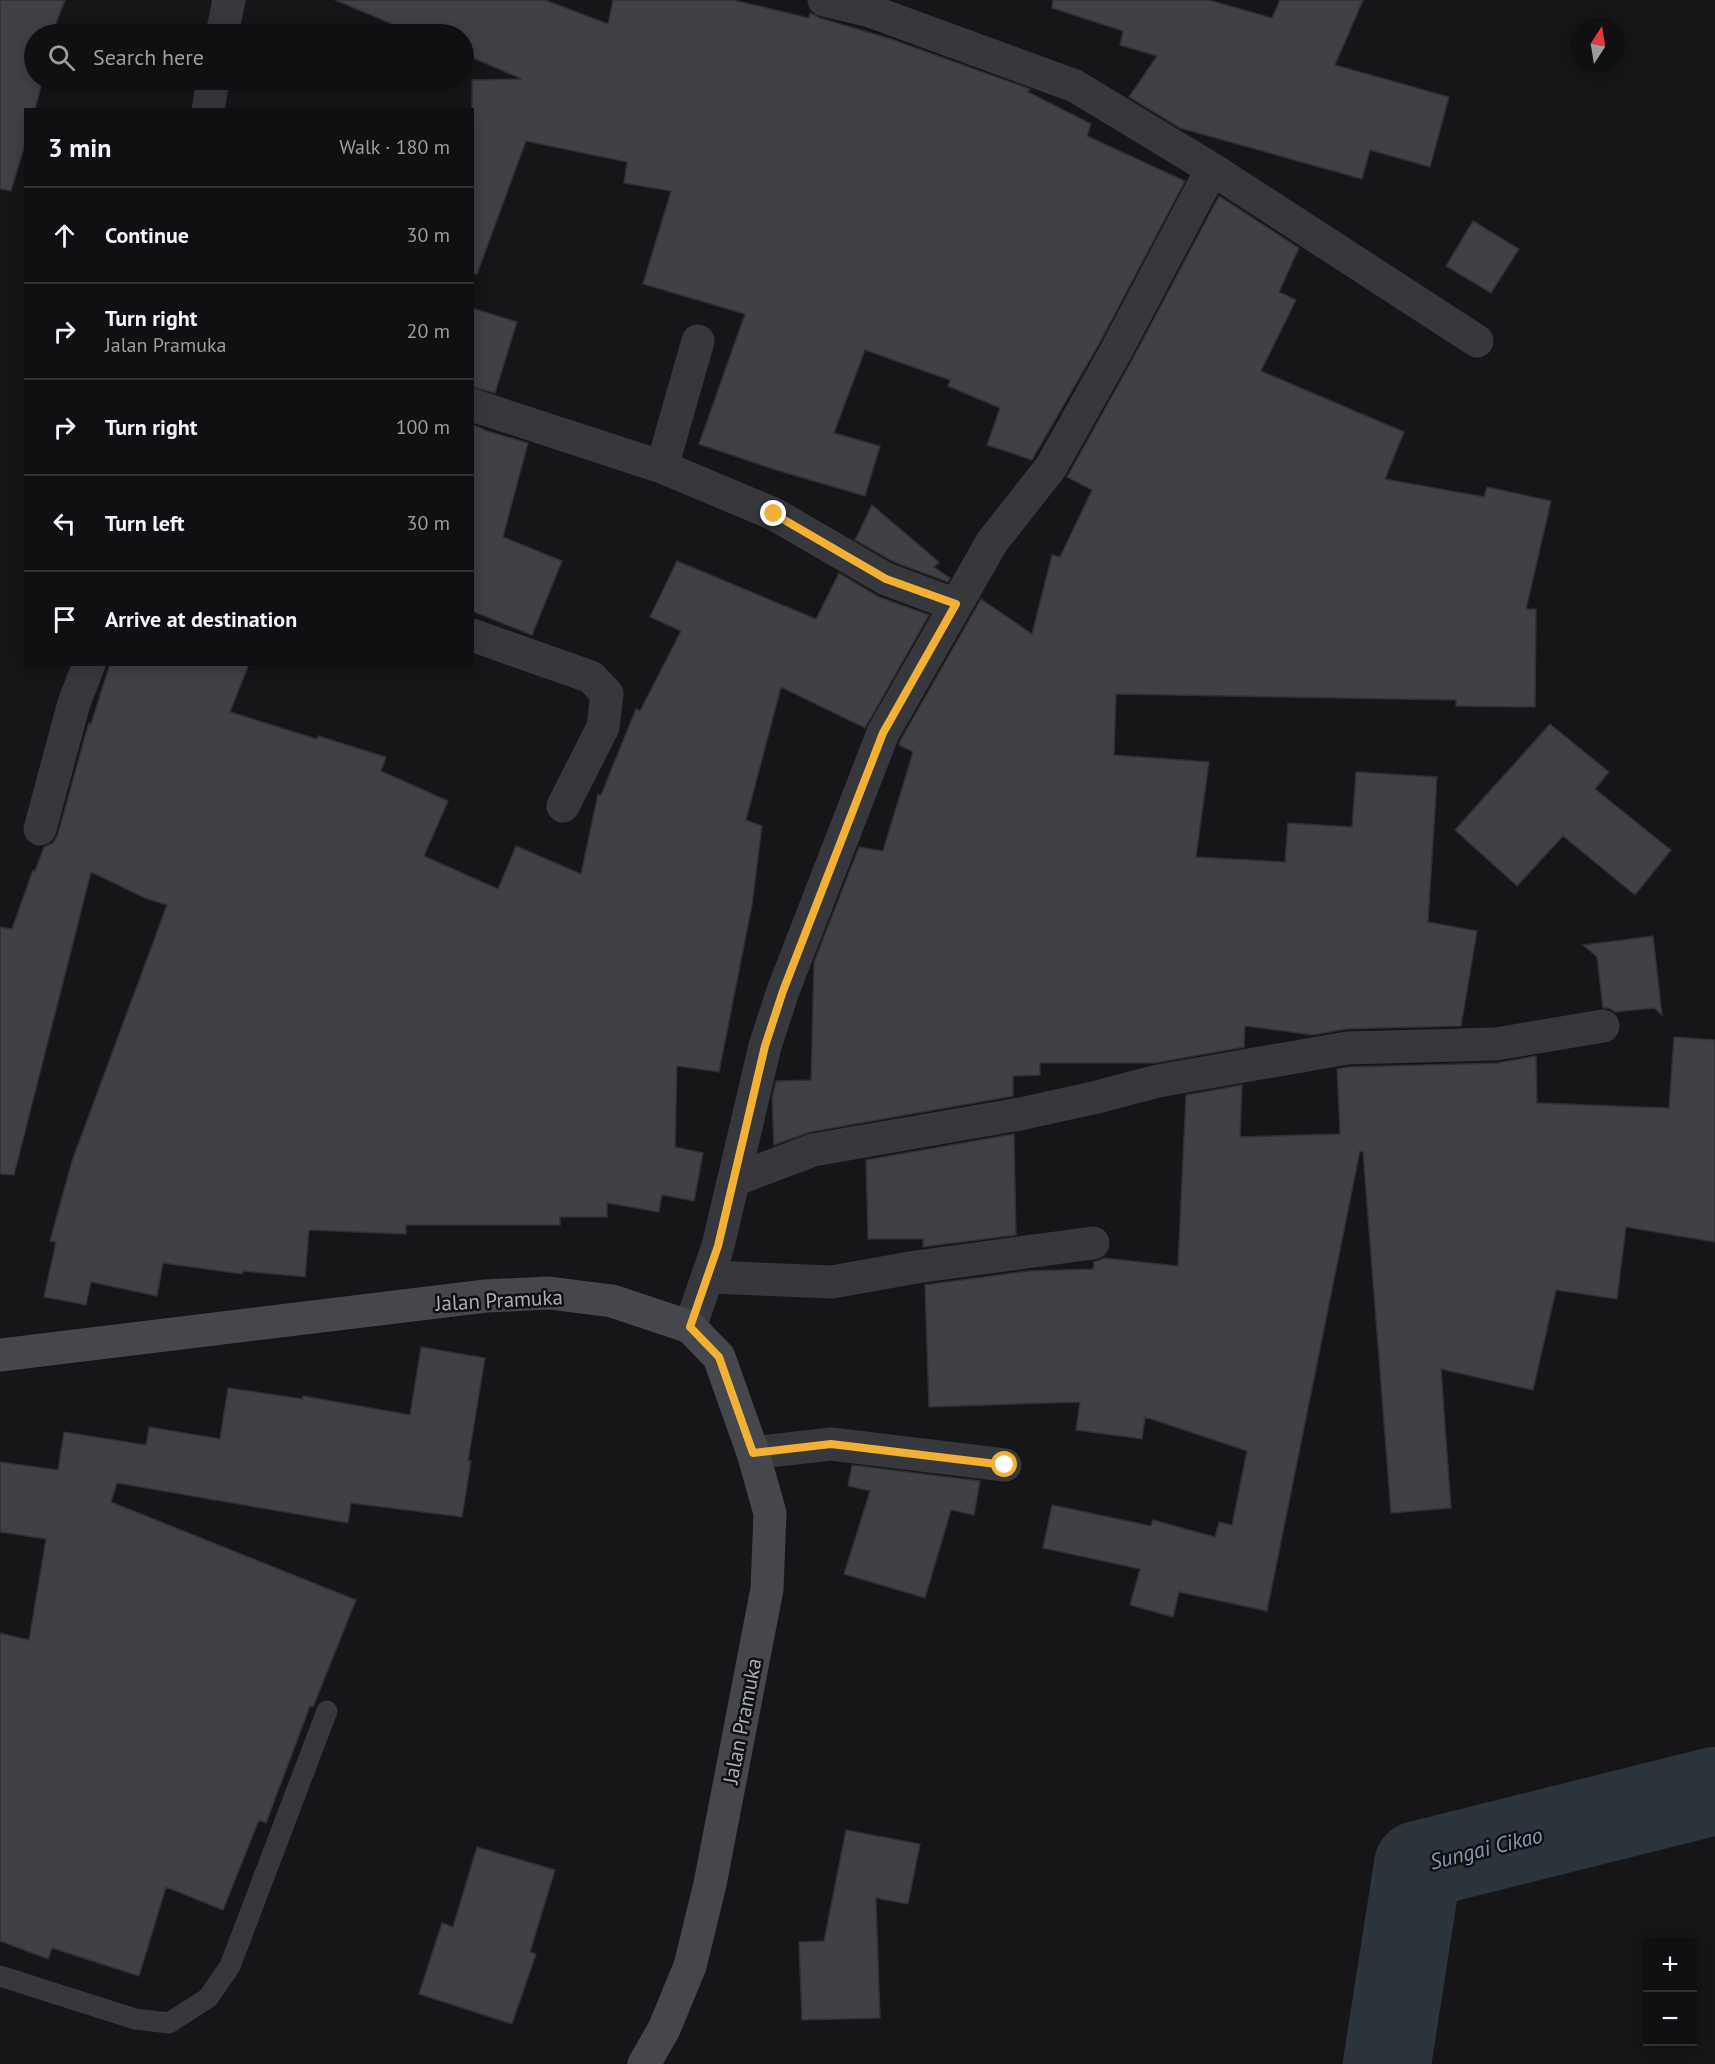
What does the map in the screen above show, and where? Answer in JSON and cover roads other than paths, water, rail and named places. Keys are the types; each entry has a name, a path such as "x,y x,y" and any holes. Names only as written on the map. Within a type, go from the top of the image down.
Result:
{"street":[{"path":"224,24 230,0"},
{"path":"824,0 870,11 1075,86 1212,169 1477,341"},
{"path":"208,108 211,90"},
{"path":"690,1327 718,1246 765,1046 783,991 883,733 993,542 1051,467 1115,353 1212,169"},
{"path":"662,467 698,341"},
{"path":"474,406 662,467 774,514 886,579 956,604"},
{"path":"474,636 591,677 607,694 603,727 563,806"},
{"path":"40,829 74,703 87,666"},
{"path":"734,1180 813,1150 1020,1114 1158,1081 1347,1048 1496,1044 1603,1026"},
{"path":"708,1277 832,1282 916,1267 1093,1243"},
{"name":"Jalan Pramuka","path":"0,1355 486,1296 549,1293 612,1301 690,1327 719,1357 753,1453 770,1513 767,1588 711,1884 690,1966 664,2029 644,2064"},
{"path":"753,1453 831,1444 1005,1465"}],"lane":[{"path":"0,1976 135,2019 169,2023 208,1998 230,1966 327,1712"}],"waterway":[{"name":"Sungai Cikao","path":"1387,2064 1418,1865 1715,1791"}]}
